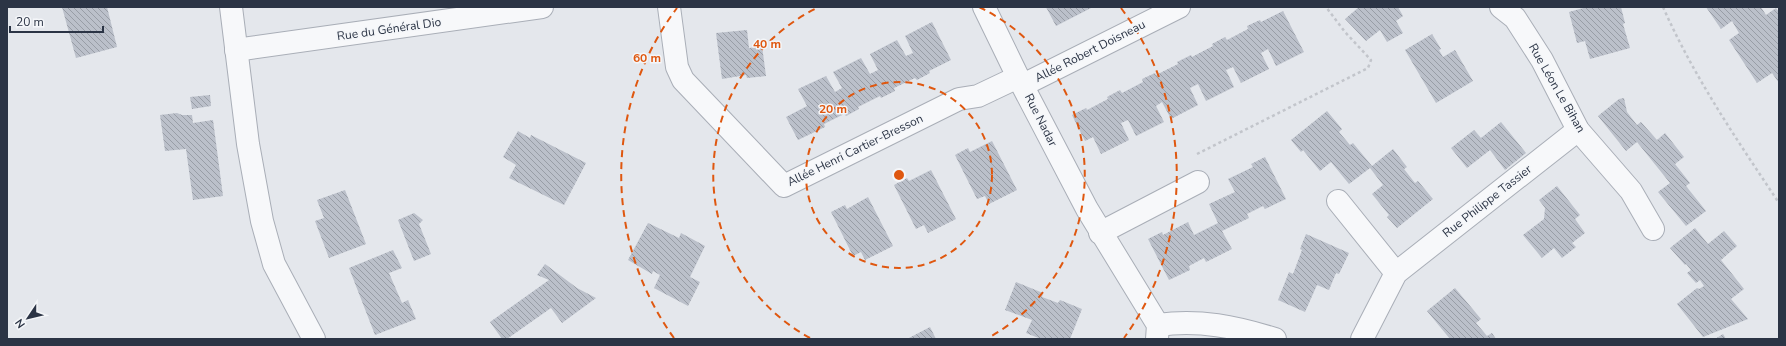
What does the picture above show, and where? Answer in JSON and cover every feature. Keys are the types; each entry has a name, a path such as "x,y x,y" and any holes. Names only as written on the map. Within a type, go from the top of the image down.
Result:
{"street":[{"path":"231,7 248,144 262,222 274,264 314,339"},
{"name":"Rue du Général Dio","path":"236,50 542,7"},
{"name":"Allée Henri Cartier-Bresson","path":"669,7 677,67 684,80 784,186 959,99 978,96 1020,81"},
{"name":"Rue Nadar","path":"984,7 1020,81 1100,233 1157,332"},
{"name":"Allée Robert Doisneau","path":"1020,81 1180,7"},
{"name":"Rue Léon Le Bihan","path":"1501,7 1515,18 1542,60 1578,130 1631,191 1653,228"},
{"name":"Rue Philippe Tassier","path":"1362,339 1396,273 1578,130"},
{"path":"1100,233 1198,182"},
{"path":"1338,201 1396,273"},
{"path":"1157,332 1175,323 1212,323 1242,329 1275,339"}],"path":[{"path":"1192,156 1368,68 1371,60 1345,32 1326,7"},
{"path":"1662,7 1678,42 1718,109 1779,203"}],"building":[{"path":"62,7 107,7 117,47 76,58"},
{"path":"1046,7 1093,7 1056,26"},
{"path":"1359,7 1398,7 1403,16 1396,21 1403,33 1387,42 1380,30 1366,41 1345,19"},
{"path":"1587,7 1621,7 1625,23 1623,24 1630,48 1590,59 1585,41 1577,43 1569,12"},
{"path":"1706,7 1761,7 1766,15 1776,8 1779,12 1779,83 1772,73 1757,83 1729,40 1739,33 1732,21 1721,29"},
{"path":"1283,11 1304,52 1276,66 1268,49 1261,53 1269,69 1241,83 1233,67 1226,70 1234,87 1206,101 1198,84 1190,88 1198,105 1171,119 1162,102 1156,106 1164,122 1136,136 1128,120 1121,123 1129,140 1101,154 1093,137 1085,141 1072,115 1086,108 1087,110 1108,99 1107,97 1120,90 1122,93 1143,82 1142,79 1155,73 1156,75 1178,64 1177,62 1191,55 1192,57 1213,46 1212,44 1225,37 1227,40 1248,29 1247,26 1260,20 1261,22"},
{"path":"932,22 951,60 929,71 930,73 917,80 915,78 894,88 895,91 881,98 880,96 858,107 859,109 846,116 844,114 824,124 825,127 798,140 786,117 807,106 798,89 826,76 835,92 842,88 833,72 861,58 870,74 878,70 870,54 897,40 906,56 913,53 905,36"},
{"path":"747,30 749,48 762,46 766,76 747,78 746,75 722,79 716,33"},
{"path":"1432,34 1441,49 1439,50 1443,57 1455,50 1473,81 1436,103 1405,50"},
{"path":"210,95 211,106 192,109 190,97"},
{"path":"1624,98 1627,112 1637,125 1641,122 1657,140 1665,133 1684,157 1675,164 1690,183 1686,186 1706,211 1686,226 1658,192 1670,183 1637,142 1626,151 1598,116 1619,99"},
{"path":"1327,111 1342,129 1339,132 1350,145 1353,143 1372,166 1393,149 1407,167 1404,169 1415,183 1418,181 1433,199 1397,228 1387,217 1389,215 1372,194 1383,185 1370,168 1349,184 1331,162 1320,171 1303,150 1301,152 1291,140"},
{"path":"177,113 182,115 192,115 193,123 213,120 223,196 193,200 186,149 165,151 160,115"},
{"path":"1501,122 1526,153 1505,170 1490,150 1467,168 1451,148 1474,130 1481,138"},
{"path":"518,131 530,138 531,135 586,163 564,205 509,178 516,165 503,157"},
{"path":"992,141 1017,190 989,204 985,196 977,199 955,155 968,148 970,152"},
{"path":"1265,157 1286,199 1265,209 1263,206 1247,214 1249,218 1222,231 1232,249 1206,262 1204,258 1189,266 1190,270 1169,280 1148,239 1162,232 1163,235 1188,222 1194,235 1218,223 1209,204 1235,192 1228,179 1253,167 1251,164"},
{"path":"931,170 956,219 928,233 924,225 916,229 894,185 907,178 909,181"},
{"path":"1557,186 1580,215 1575,219 1585,233 1572,243 1576,247 1562,258 1554,248 1542,258 1523,235 1544,219 1545,208 1539,200"},
{"path":"345,190 366,244 329,258 315,221 324,218 317,200"},
{"path":"868,197 893,246 865,260 861,252 853,256 831,212 845,205 847,209"},
{"path":"414,213 423,220 419,224 431,254 414,261 398,220"},
{"path":"648,223 679,238 681,233 705,246 690,277 700,282 688,306 654,288 660,275 653,271 652,274 628,260"},
{"path":"1695,228 1708,244 1724,231 1737,246 1721,260 1744,289 1731,299 1748,319 1703,337 1677,304 1697,288 1699,289 1704,286 1700,280 1696,283 1687,273 1691,270 1670,248"},
{"path":"1306,234 1349,253 1339,274 1336,273 1329,290 1317,285 1305,312 1278,300 1289,272 1293,274"},
{"path":"393,250 402,268 389,273 402,303 408,300 416,319 375,335 349,268"},
{"path":"545,264 577,288 596,298 562,323 551,308 507,339 502,339 490,322 549,280 537,275"},
{"path":"1016,282 1043,293 1042,297 1058,303 1060,300 1082,309 1070,339 1041,339 1026,333 1032,320 1005,310"},
{"path":"1455,288 1481,319 1476,323 1487,336 1492,333 1496,339 1450,339 1427,311"},
{"path":"930,327 936,339 907,339"},
{"path":"1723,334 1726,339 1715,339"}]}
